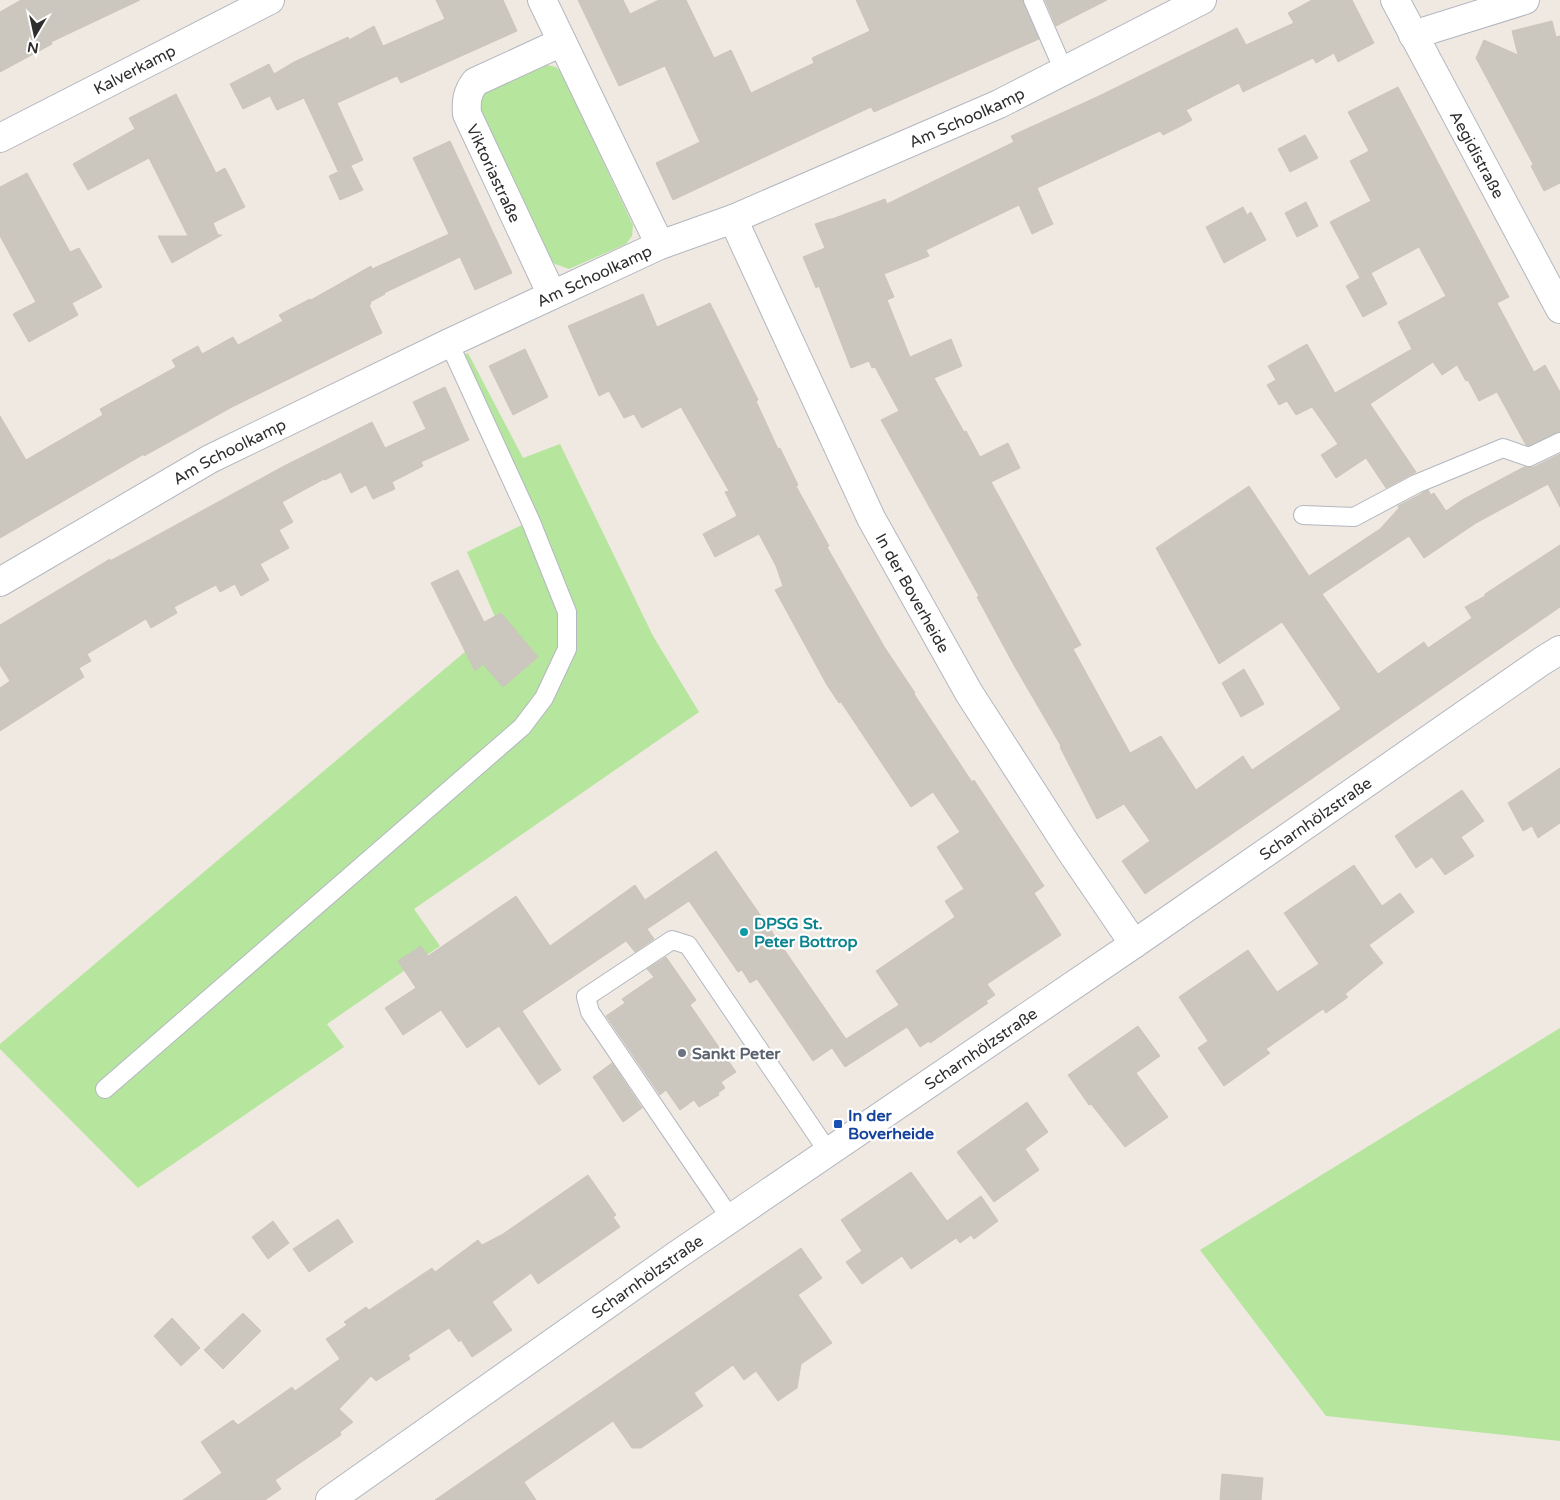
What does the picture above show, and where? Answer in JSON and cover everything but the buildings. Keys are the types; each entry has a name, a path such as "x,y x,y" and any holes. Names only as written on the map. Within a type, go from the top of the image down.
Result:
{"street":[{"name":"Kalverkamp","path":"0,138 270,0"},
{"path":"542,0 660,246"},
{"name":"Am Schoolkamp","path":"0,582 210,459 449,343 660,246 733,219 999,104 1202,0"},
{"name":"Aegidistraße","path":"1394,0 1560,309"},
{"path":"1413,35 1525,0"},
{"name":"Viktoriastraße","path":"552,295 467,114 466,102 469,90 475,82 562,42"},
{"name":"In der Boverheide","path":"733,219 871,518 969,693 1068,848 1134,944"},
{"name":"Scharnhölzstraße","path":"340,1497 677,1256 1560,650"}],"lane":[{"path":"1033,0 1064,71"},
{"path":"105,1089 522,728 544,698 567,649 567,612 531,522 449,343"},
{"path":"1304,515 1354,517 1416,484 1503,448 1529,457 1560,442"},
{"path":"731,1219 590,1012 586,998 672,940 688,945 829,1153"}],"green space":[{"path":"540,66 556,67 561,72 633,225 632,236 626,244 569,269 552,261 479,105 482,92"},
{"path":"468,353 523,458 560,444 653,636 699,712 414,909 440,946 327,1024 344,1047 138,1188 0,1049 0,1044 498,624 467,552 528,522 452,361"},
{"path":"1560,1028 1560,1441 1326,1416 1200,1250"}],"place":[{"name":"DPSG St. Peter Bottrop","path":"744,932"},
{"name":"Sankt Peter","path":"682,1053"},
{"name":"In der Boverheide","path":"838,1124"}]}
